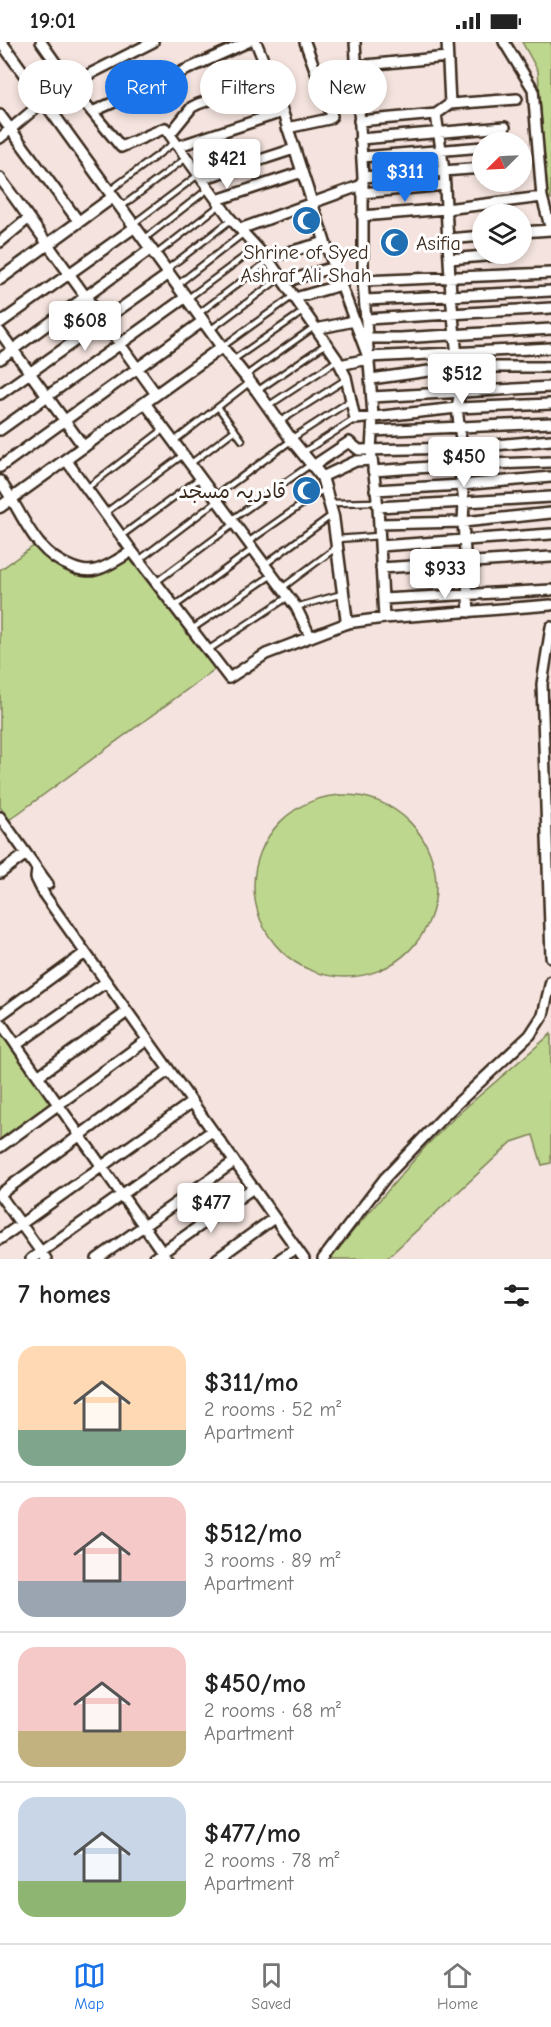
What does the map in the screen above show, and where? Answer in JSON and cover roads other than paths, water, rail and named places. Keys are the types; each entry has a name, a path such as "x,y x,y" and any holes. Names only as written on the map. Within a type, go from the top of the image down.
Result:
{"street":[{"path":"1,42 18,64"},
{"path":"41,42 53,60"},
{"path":"93,68 134,47 153,42"},
{"path":"93,112 248,42"},
{"path":"256,42 263,60"},
{"path":"287,128 329,119 332,116 304,42"},
{"path":"355,42 356,60"},
{"path":"447,42 450,104"},
{"path":"504,42 533,89 542,197 551,230 532,231"},
{"path":"387,63 447,57"},
{"path":"359,121 436,114 450,104 517,99"},
{"path":"175,140 192,107 200,103"},
{"path":"93,113 121,147 165,128 231,219 268,259 339,363 346,379 354,419 457,408 551,404"},
{"path":"0,138 27,114"},
{"path":"55,114 222,347 257,391 291,440 322,477 337,543 347,623"},
{"path":"175,140 274,114"},
{"path":"283,114 311,202 368,358"},
{"path":"359,114 363,185 363,280 373,416 371,455 379,524 384,618"},
{"path":"436,114 444,171 451,295 460,391 457,408 462,448 459,465 464,502 463,522 470,612"},
{"path":"0,115 79,222"},
{"path":"360,139 505,127"},
{"path":"362,157 472,148"},
{"path":"200,177 294,149"},
{"path":"242,231 311,202 363,185 444,171 472,169"},
{"path":"219,202 302,172"},
{"path":"0,178 3,189 29,219 156,394"},
{"path":"363,185 445,185"},
{"path":"0,279 79,222 111,194"},
{"path":"362,216 446,209 542,197"},
{"path":"0,242 29,219"},
{"path":"0,323 134,225"},
{"path":"448,239 472,237"},
{"path":"268,259 325,242"},
{"path":"0,359 153,252"},
{"path":"449,259 472,257"},
{"path":"282,280 334,267"},
{"path":"0,394 168,272"},
{"path":"363,280 551,273"},
{"path":"294,297 341,285"},
{"path":"365,300 551,291"},
{"path":"0,430 186,298"},
{"path":"367,319 551,308"},
{"path":"0,467 204,321"},
{"path":"315,328 354,321"},
{"path":"368,338 551,329"},
{"path":"0,332 84,447"},
{"path":"0,507 222,347"},
{"path":"339,363 368,358 551,348"},
{"path":"371,379 458,367 551,367"},
{"path":"372,397 551,387"},
{"path":"145,403 282,588 296,608 310,636"},
{"path":"372,431 551,423"},
{"path":"322,477 371,455 551,440"},
{"path":"312,465 348,442 358,450 371,455"},
{"path":"66,460 121,537 229,678 266,654 347,623 551,605"},
{"path":"373,471 551,462"},
{"path":"375,490 461,486 551,477"},
{"path":"0,481 13,498 42,550 60,562 77,569 95,570 132,551"},
{"path":"377,504 551,497"},
{"path":"379,524 463,522 551,513"},
{"path":"380,546 551,534"},
{"path":"381,568 551,557"},
{"path":"383,599 551,590"},
{"path":"551,627 542,684 551,957"},
{"path":"0,817 48,884"},
{"path":"0,873 26,854"},
{"path":"37,869 36,878 45,897 304,1259"},
{"path":"0,1015 85,953"},
{"path":"323,1259 385,1178 445,1114 530,1035 543,1015 551,981"},
{"path":"16,1045 106,982"},
{"path":"38,1076 127,1012"},
{"path":"0,1022 164,1256"},
{"path":"0,1147 147,1040"},
{"path":"43,1256 0,1194 169,1071"},
{"path":"0,1239 192,1102"},
{"path":"31,1259 43,1256 122,1195 212,1131"},
{"path":"97,1259 234,1162"},
{"path":"153,1259 164,1256 253,1188"},
{"path":"218,1259 274,1218"},
{"path":"280,1259 296,1248"}],"lane":[{"path":"111,194 175,140"},
{"path":"121,207 187,157"},
{"path":"134,225 200,177"},
{"path":"144,239 209,188"},
{"path":"153,252 219,202"},
{"path":"168,272 231,219"},
{"path":"177,285 242,231"},
{"path":"186,298 257,247"},
{"path":"204,321 268,259"},
{"path":"204,321 282,280"},
{"path":"222,347 294,297"},
{"path":"233,360 304,311"},
{"path":"173,442 218,407 248,379 315,328"},
{"path":"257,391 326,344"},
{"path":"268,406 339,363"},
{"path":"279,422 346,379"},
{"path":"139,560 291,440 350,401"},
{"path":"218,407 242,440"},
{"path":"302,453 354,419"},
{"path":"87,488 164,429"},
{"path":"190,464 235,430"},
{"path":"105,513 183,455"},
{"path":"156,582 233,522 312,465"},
{"path":"121,537 200,478"},
{"path":"174,606 325,488"},
{"path":"264,565 331,509 377,504"},
{"path":"282,588 337,543 379,536"},
{"path":"192,629 272,574"},
{"path":"296,608 344,594"},
{"path":"208,650 288,597"}],"place":[{"name":"Shrine of Syed Ashraf Ali Shah","path":"306,221"},
{"name":"Asifia","path":"395,243"},
{"name":"قادریہ مسجد","path":"307,491"}]}
